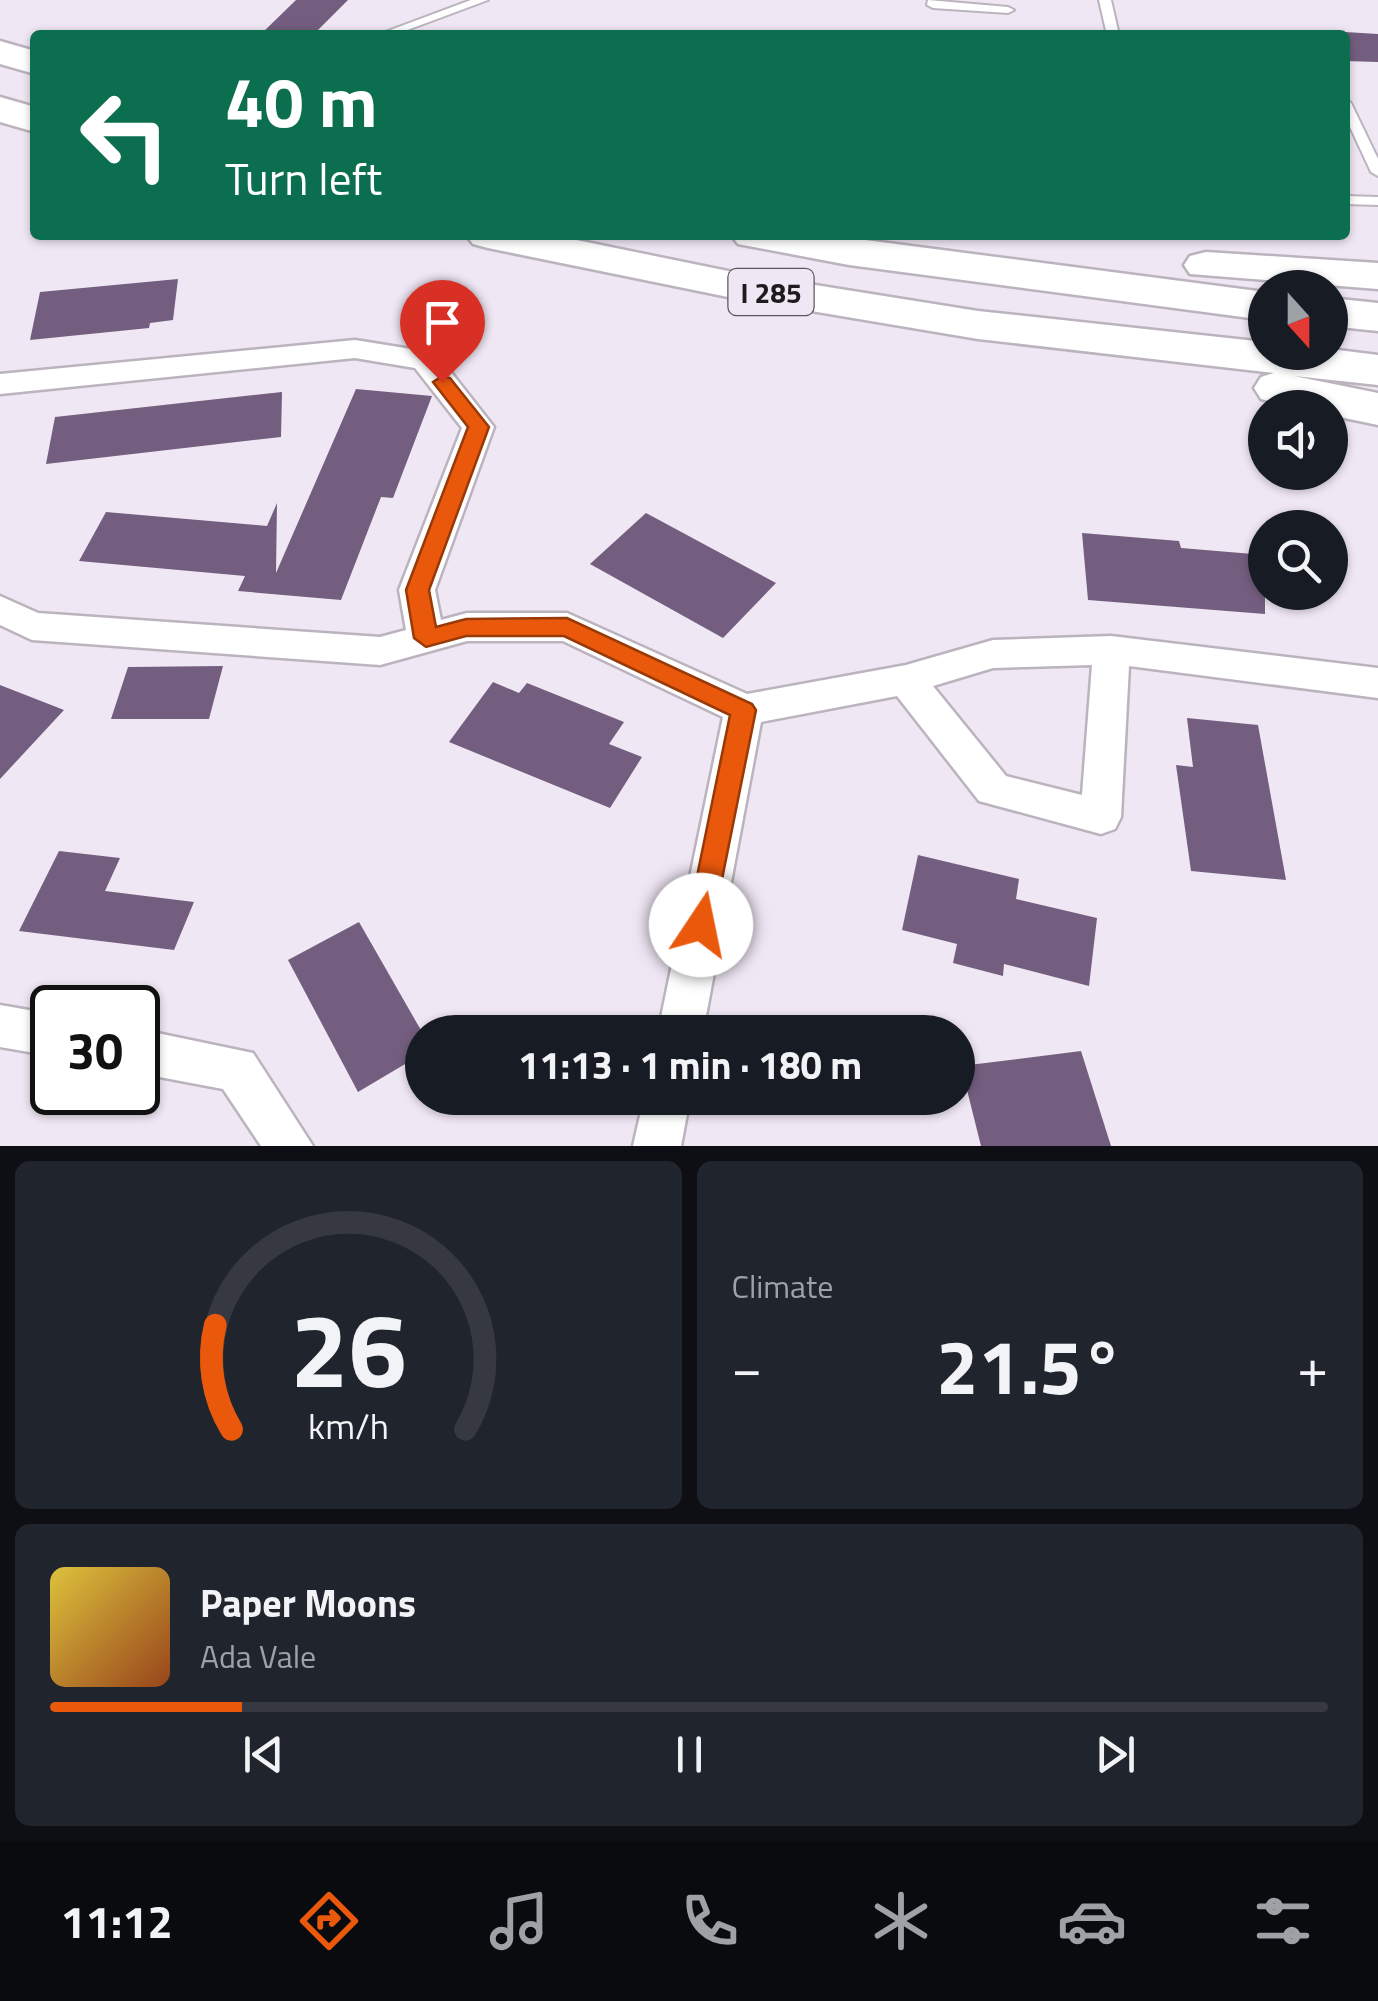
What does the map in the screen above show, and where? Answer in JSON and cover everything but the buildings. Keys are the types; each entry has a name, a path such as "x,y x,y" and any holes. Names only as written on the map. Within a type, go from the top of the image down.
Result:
{"highway":[{"path":"0,52 30,61"},
{"path":"0,110 30,119"},
{"name":"I 285","path":"512,240 728,284 1056,335 1378,370"},
{"name":"I 285","path":"782,240 1248,304"},
{"path":"961,240 1273,272 1378,276"},
{"path":"1348,314 1378,316"},
{"path":"1056,335 1378,410"}],"street":[{"path":"0,384 355,349 424,360 478,427 417,590 426,638"},
{"path":"0,609 32,626 380,651 466,628 567,627 744,710 906,680 993,654 1111,650 1378,683"},
{"path":"906,680 993,789 1101,817 1111,650"},
{"path":"683,1015 744,710"},
{"path":"0,1026 30,1032"},
{"path":"160,1055 237,1069 289,1146"},
{"path":"657,1146 663,1115"}],"lane":[{"path":"397,30 482,0"},
{"path":"934,0 934,5 1008,10"},
{"path":"1105,0 1112,30"},
{"path":"1350,113 1378,172"},
{"path":"1350,200 1378,201"}],"route":[{"path":"442,382 478,427 417,590 426,638 466,628 567,627 744,710 701,925"}]}
